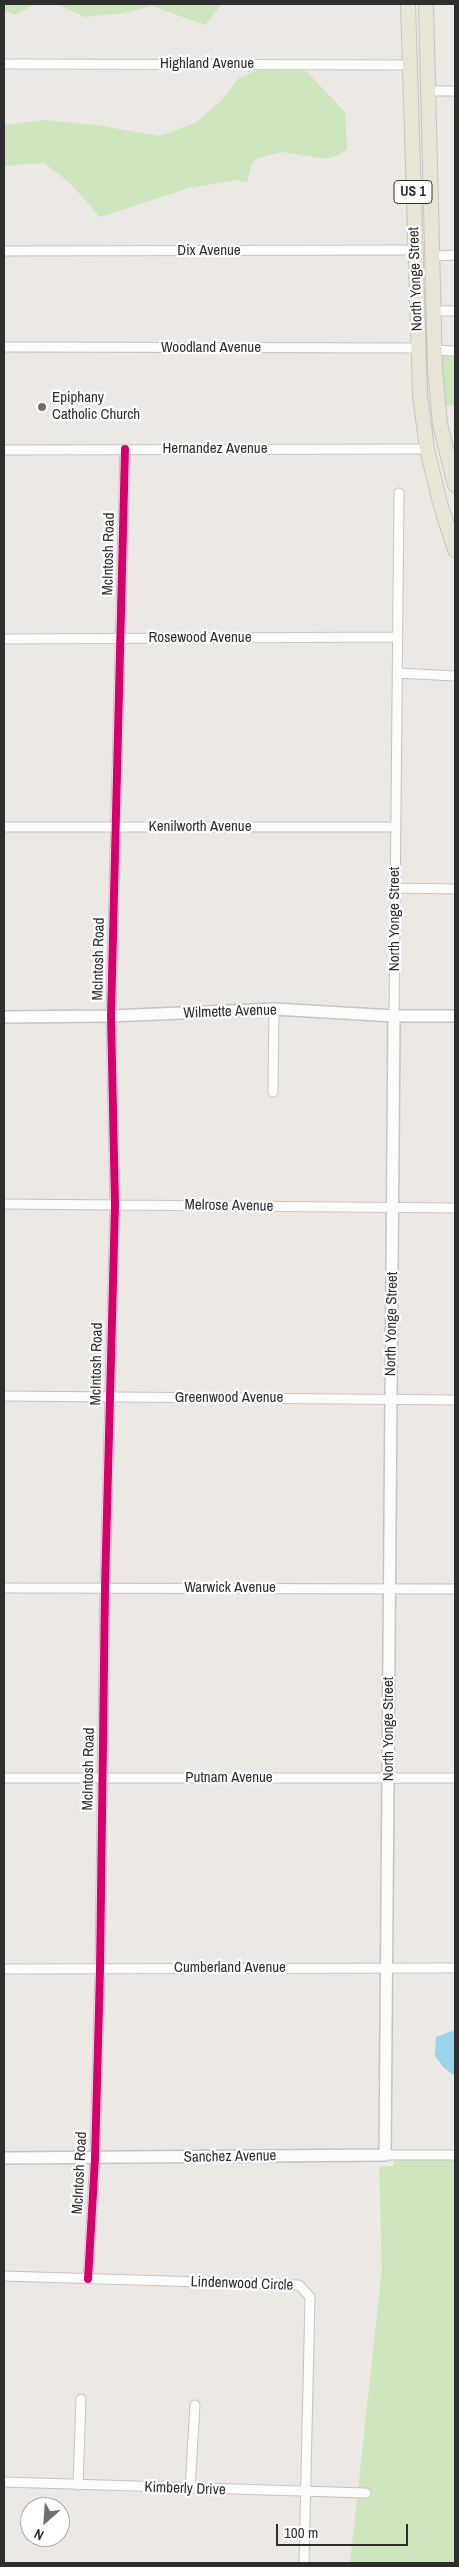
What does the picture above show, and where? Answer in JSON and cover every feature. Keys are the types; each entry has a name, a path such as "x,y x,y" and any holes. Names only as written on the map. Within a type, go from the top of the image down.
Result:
{"main road":[{"name":"North Yonge Street","path":"408,4 421,414 427,450 440,503 455,550"},
{"name":"North Yonge Street","path":"426,4 434,350 444,444 454,483"},
{"path":"410,65 419,69 428,88"},
{"path":"421,414 432,434 444,444"},
{"path":"427,450 434,454 454,483"}],"street":[{"name":"Highland Avenue","path":"4,64 410,65"},
{"path":"428,88 455,91"},
{"name":"Dix Avenue","path":"4,251 415,250"},
{"path":"431,256 455,255"},
{"path":"433,311 455,311"},
{"name":"Woodland Avenue","path":"4,348 418,348"},
{"path":"434,350 455,351"},
{"name":"Hernandez Avenue","path":"4,450 427,450"},
{"name":"McIntosh Road","path":"88,2279 95,2159 100,1969 105,1588 115,1205 111,1016 125,450"},
{"name":"North Yonge Street","path":"385,2155 394,1208 396,637 399,493"},
{"name":"Rosewood Avenue","path":"4,639 396,637"},
{"path":"397,673 455,676"},
{"name":"Kenilworth Avenue","path":"4,828 395,828"},
{"path":"395,888 455,889"},
{"path":"274,1009 274,1092"},
{"name":"Wilmette Avenue","path":"4,1017 111,1016 274,1009 394,1016 455,1016"},
{"name":"Melrose Avenue","path":"4,1204 455,1208"},
{"name":"Greenwood Avenue","path":"4,1396 455,1400"},
{"name":"Warwick Avenue","path":"4,1588 455,1589"},
{"name":"Putnam Avenue","path":"4,1778 455,1778"},
{"name":"Cumberland Avenue","path":"4,1970 455,1968"},
{"name":"Sanchez Avenue","path":"4,2158 95,2159 455,2155"},
{"name":"Lindenwood Circle","path":"4,2276 299,2285 310,2297 304,2563"},
{"path":"78,2485 81,2399"},
{"path":"190,2489 195,2404"},
{"name":"Kimberly Drive","path":"4,2482 366,2493"}],"green space":[{"path":"4,4 35,4 16,15 4,11"},
{"path":"42,4 222,4 205,25 152,6 124,13 85,17 59,5"},
{"path":"260,69 302,69 307,72 345,112 347,149 339,155 326,159 283,152 269,155 256,159 251,166 247,183 238,180 189,188 100,217 70,183 44,163 4,166 4,125 44,120 96,125 160,136 195,123 222,100 239,78"},
{"path":"439,350 455,351 455,406 446,405 441,387"},
{"path":"395,2155 455,2155 455,2563 350,2563 382,2268 379,2166 393,2166"}],"water":[{"path":"455,2030 455,2076 444,2068 435,2056 436,2037"}],"cycle path":[{"path":"88,2279 95,2159 100,1969 105,1588 115,1205 111,1016 125,449"}],"place":[{"name":"Epiphany Catholic Church","path":"42,407"}]}
